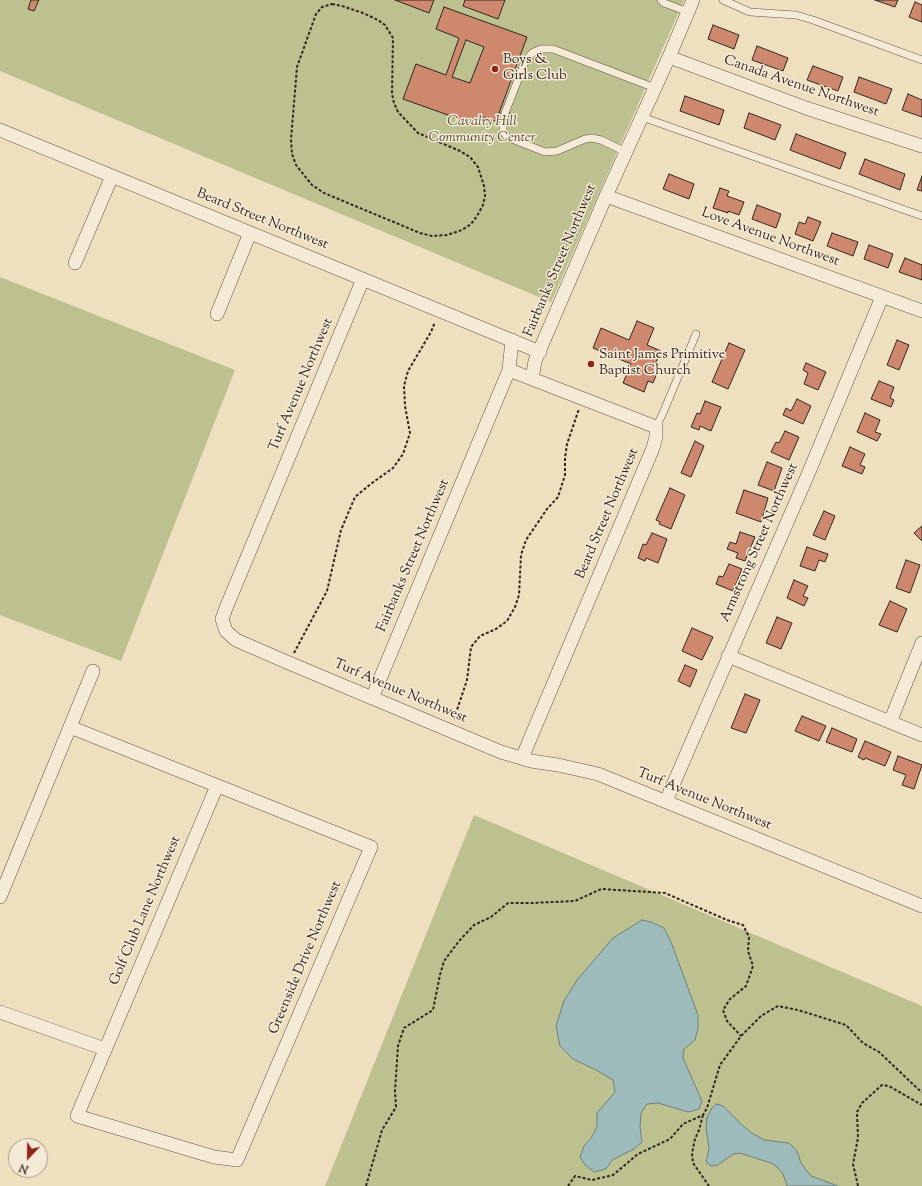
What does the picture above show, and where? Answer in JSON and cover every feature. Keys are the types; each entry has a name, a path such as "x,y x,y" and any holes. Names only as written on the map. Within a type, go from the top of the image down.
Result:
{"street":[{"name":"Fairbanks Street Northwest","path":"372,698 509,370 512,340 540,352 606,196 669,57 690,6"},
{"name":"Canada Avenue Northwest","path":"669,57 806,108 922,146"},
{"name":"Beard Street Northwest","path":"0,130 512,340"},
{"path":"75,263 112,176"},
{"name":"Love Avenue Northwest","path":"606,196 922,311"},
{"path":"217,314 250,233"},
{"name":"Turf Avenue Northwest","path":"363,279 222,619 226,631 236,640 501,752 531,761 558,765 598,774 922,906"},
{"name":"Armstrong Street Northwest","path":"666,801 809,472 882,296"},
{"path":"532,379 536,361 540,352"},
{"path":"509,370 656,427"},
{"name":"Beard Street Northwest","path":"522,758 653,448 656,438 656,427"},
{"path":"890,722 922,643"},
{"path":"728,656 922,734"},
{"path":"0,897 93,671"},
{"name":"Greenside Drive Northwest","path":"70,727 371,847 236,1160 214,1157 77,1116 105,1049"},
{"name":"Golf Club Lane Northwest","path":"105,1049 217,786"},
{"path":"0,1012 105,1049"}],"lane":[{"path":"723,0 750,12 796,15 813,20 922,60"},
{"path":"663,1 690,6"},
{"path":"626,152 601,140 592,138 585,139 557,151 545,152 507,137 503,131 506,113 525,62 532,53 542,48 553,49 655,88"},
{"path":"642,117 922,216"},
{"path":"656,427 696,334"}],"path":[{"path":"332,4 342,6 378,20 385,25 391,33 394,45 392,94 398,112 418,133 460,151 470,157 478,167 482,177 485,196 483,205 477,216 471,224 462,230 447,235 432,236 420,233 324,194 303,175 296,165 292,154 292,126 297,67 316,14 322,7 332,4"},
{"path":"289,663 327,591 341,530 355,497 393,468 403,454 410,433 405,406 404,386 408,372 431,332 440,311"},
{"path":"450,730 467,680 471,647 480,636 496,629 507,621 515,607 519,595 521,555 526,540 558,497 560,492 565,475 564,458 567,444 583,399"},
{"path":"366,1186 382,1130 396,1106 395,1091 398,1046 404,1028 433,1010 444,961 459,941 474,925 492,917 508,903 574,901 602,889 665,893 742,925 749,937 748,951 753,966 746,986 730,999 723,1010 727,1021 741,1036"},
{"path":"709,1186 693,1163 692,1153 694,1139 707,1108 720,1065 741,1036 761,1016 778,1006 798,1010 846,1026 863,1044 879,1052 922,1092"},
{"path":"858,1186 853,1164 858,1138 857,1112 862,1103 882,1085 889,1086 922,1105"},
{"path":"568,1186 575,1176 592,1180 613,1175 638,1154 670,1139 682,1124 703,1115"}],"green space":[{"name":"Cavalry Hill Community Center","path":"0,0 684,0 551,302 0,71"},
{"path":"0,277 235,370 121,661 0,615"},
{"path":"474,815 922,1006 922,1186 325,1186"}],"water":[{"path":"642,920 664,928 671,942 698,1015 698,1028 695,1040 684,1049 683,1058 702,1101 699,1109 688,1112 658,1103 647,1104 641,1113 640,1127 642,1142 634,1149 612,1160 606,1169 594,1172 585,1165 580,1157 584,1146 591,1138 597,1127 597,1113 615,1092 613,1080 573,1059 560,1046 556,1026 564,1001 577,980 613,938"},
{"path":"717,1104 723,1106 742,1125 764,1140 789,1143 797,1151 801,1163 811,1176 838,1186 787,1186 783,1174 776,1166 740,1153 733,1154 718,1165 711,1166 706,1162 709,1149 706,1128 707,1117 712,1108"}],"building":[{"path":"31,0 39,0 34,11 28,9"},
{"path":"395,0 434,0 429,13"},
{"path":"465,0 505,0 498,19 463,6"},
{"path":"875,0 898,0 895,7"},
{"path":"915,2 922,5 922,22 909,17"},
{"name":"Boys & Girls Club","path":"444,7 527,37 499,113 503,114 504,111 516,116 512,126 479,116 476,125 403,99 416,64 446,75 459,38 436,29","holes":["466,40 484,47 470,83 452,77"]},
{"path":"713,25 739,35 734,49 708,39"},
{"path":"757,46 788,58 783,71 752,60"},
{"path":"813,66 843,77 838,91 807,80"},
{"path":"859,77 892,89 886,104 854,92"},
{"path":"908,94 922,100 922,117 902,110"},
{"path":"685,96 724,110 719,125 680,111"},
{"path":"749,113 781,125 775,140 744,128"},
{"path":"796,134 846,153 840,169 790,150"},
{"path":"865,159 905,174 900,190 859,174"},
{"path":"669,174 694,184 689,199 663,189"},
{"path":"922,176 922,191 917,190"},
{"path":"720,188 729,191 727,196 744,202 739,215 713,208"},
{"path":"757,205 781,214 776,228 752,219"},
{"path":"808,217 821,222 813,241 795,234 799,222 805,224"},
{"path":"832,233 858,242 853,256 827,246"},
{"path":"869,245 893,254 888,268 864,259"},
{"path":"905,258 922,265 922,280 899,272"},
{"path":"637,321 654,328 647,345 661,351 652,372 657,373 653,383 648,381 644,392 623,383 631,364 593,348 601,328 629,340"},
{"path":"897,340 909,345 899,370 887,365"},
{"path":"729,343 745,350 728,389 712,382"},
{"path":"806,363 826,372 818,390 804,384 808,373 803,370"},
{"path":"879,381 894,387 890,398 894,400 891,407 871,399"},
{"path":"797,399 811,406 803,424 783,415 786,408 791,411"},
{"path":"705,401 721,407 711,431 700,426 699,430 691,427 697,413 700,414"},
{"path":"865,413 880,420 875,432 881,434 877,441 857,432"},
{"path":"785,431 799,437 789,460 771,452 776,442 779,443"},
{"path":"695,441 704,446 691,477 681,473"},
{"path":"850,447 865,454 860,465 865,467 862,474 842,466"},
{"path":"767,462 782,468 774,491 758,485"},
{"path":"670,488 685,495 671,529 659,524 660,522 656,520"},
{"path":"744,490 768,498 761,522 736,513"},
{"path":"824,511 835,516 825,540 813,535"},
{"path":"922,526 922,541 914,533"},
{"path":"740,532 755,537 745,561 736,558 738,553 727,549 730,542 736,544"},
{"path":"652,533 667,539 658,563 646,558 645,561 638,558 643,544 646,545"},
{"path":"807,547 828,554 825,562 819,560 815,571 800,566"},
{"path":"906,560 920,565 910,593 896,588"},
{"path":"729,564 742,569 733,591 716,584 719,576 723,577"},
{"path":"794,580 808,586 803,596 808,598 804,606 787,598"},
{"path":"890,601 907,609 897,632 879,625"},
{"path":"777,617 792,623 781,649 766,643"},
{"path":"692,628 713,637 702,660 682,651"},
{"path":"685,665 697,670 690,687 678,681"},
{"path":"745,694 760,700 746,733 731,728"},
{"path":"802,716 826,726 819,741 795,731"},
{"path":"832,728 857,739 852,752 826,742"},
{"path":"865,741 891,752 885,766 865,758 864,760 858,757"},
{"path":"898,756 922,765 914,789 902,785 906,775 893,770"}],"place":[{"name":"Boys & Girls Club","path":"495,69"},
{"name":"Saint James Primitive Baptist Church","path":"591,364"}]}
